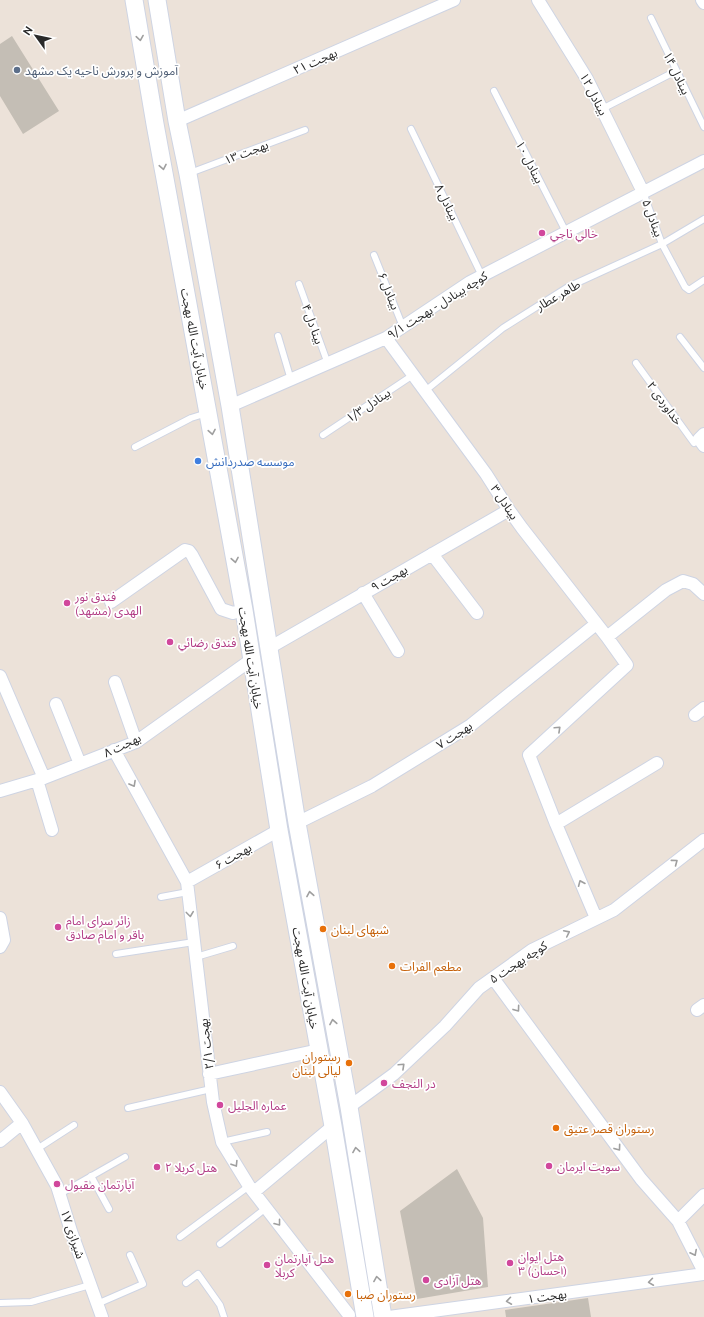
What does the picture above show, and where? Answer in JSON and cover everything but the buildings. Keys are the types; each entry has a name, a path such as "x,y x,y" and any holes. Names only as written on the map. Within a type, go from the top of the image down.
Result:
{"main road":[{"name":"خیابان آیت الله بهجت","path":"134,0 155,124 244,610 279,830 333,1126 354,1315"},
{"name":"خیابان آیت الله بهجت","path":"157,0 177,121 230,406 297,823 349,1107 383,1317"}],"street":[{"name":"بهجت ۲۱","path":"177,121 454,0"},
{"name":"بینادل ۱۲","path":"538,0 587,79 643,192"},
{"name":"کوچه بینادل - بهجت ۹/۱","path":"230,406 386,338 470,282 704,161"},
{"name":"بینادل ۳","path":"386,338 486,474 509,510 627,665 529,755 556,824"},
{"name":"بهجت ۹","path":"269,648 509,510"},
{"path":"111,602 185,550 189,551 192,555 221,609 233,614 244,610"},
{"path":"432,554 477,613"},
{"path":"607,637 666,590 683,581 693,584 704,594"},
{"path":"364,593 398,651"},
{"name":"بهجت ۷","path":"297,823 372,786 471,725 596,624"},
{"name":"بهجت ۸","path":"0,791 41,779 136,742 251,660"},
{"path":"0,676 41,779 52,830"},
{"path":"115,682 136,742"},
{"path":"56,704 80,764"},
{"name":"بهجت ۲/۱","path":"114,750 187,887 211,1089 222,1142 251,1189 354,1315"},
{"path":"596,918 556,824 657,763"},
{"name":"بهجت ۶","path":"187,887 279,830"},
{"name":"کوچه بهجت ۵","path":"349,1107 394,1074 445,1026 479,988 532,950 614,910 704,840"},
{"path":"0,918 4,940 0,947"},
{"path":"494,978 641,1179 678,1221 704,1273"},
{"path":"209,1074 319,1050"},
{"name":"شیرازی ۱۷","path":"0,1092 22,1123 57,1186 71,1231 102,1317"},
{"path":"0,1141 22,1123"},
{"path":"251,1189 333,1126"},
{"path":"678,1221 704,1194"},
{"name":"بهجت ۱","path":"390,1317 704,1273"}],"lane":[{"name":"بینادل ۱۴","path":"651,18 704,127"},
{"path":"602,109 676,71"},
{"name":"بینادل ۱۰","path":"494,91 566,232"},
{"name":"بینادل ۸","path":"411,129 482,276"},
{"name":"بهجت ۱۳","path":"188,174 305,130"},
{"name":"بینادل ۵","path":"643,192 662,244 687,289 690,290 704,280"},
{"name":"طاهر عطار","path":"425,391 503,328 568,287 662,244 704,220"},
{"name":"بینادل ۶","path":"374,255 403,327"},
{"name":"بینا دل ۴","path":"299,284 328,364"},
{"path":"278,336 291,380"},
{"path":"680,337 704,368"},
{"name":"خداوردی ۲","path":"636,363 700,440"},
{"name":"بینادل ۱/۳","path":"323,435 413,374"},
{"path":"135,447 191,418 208,413"},
{"path":"161,897 187,887"},
{"path":"116,954 194,942"},
{"path":"196,957 233,946"},
{"path":"128,1108 211,1089"},
{"path":"37,1150 74,1125"},
{"path":"222,1142 267,1132"},
{"path":"60,1194 125,1157"},
{"path":"91,1176 109,1209"},
{"path":"180,1237 251,1189"},
{"path":"220,1244 266,1208"},
{"path":"97,1304 143,1284 130,1255"},
{"path":"186,1283 198,1274 220,1305 224,1317"},
{"path":"0,1303 31,1302 90,1285"}],"place":[{"name":"آموزش و پرورش ناحیه یک مشهد","path":"17,70"},
{"name":"خالي ناجي","path":"542,233"},
{"name":"موسسه صدردانش","path":"198,461"},
{"name":"فندق نور الهدى (مشهد)","path":"67,603"},
{"name":"فندق رضائي","path":"170,642"},
{"name":"زائر سرای امام باقر و امام صادق","path":"58,927"},
{"name":"شبهای لبنان","path":"323,929"},
{"name":"مطعم الفرات","path":"392,966"},
{"name":"رستوران لیالی لبنان","path":"349,1063"},
{"name":"در النجف","path":"384,1083"},
{"name":"عماره الجلیل","path":"220,1105"},
{"name":"رستوران قصر عتیق","path":"556,1128"},
{"name":"سویت ایرمان","path":"549,1166"},
{"name":"هتل کربلا ۲","path":"157,1167"},
{"name":"آپارتمان مقبول","path":"57,1184"},
{"name":"هتل ایوان ۳ (احسان)","path":"510,1263"},
{"name":"هتل آپارتمان کربلا","path":"267,1265"},
{"name":"هتل آزادی","path":"426,1280"},
{"name":"رستوران صبا","path":"348,1294"}]}
